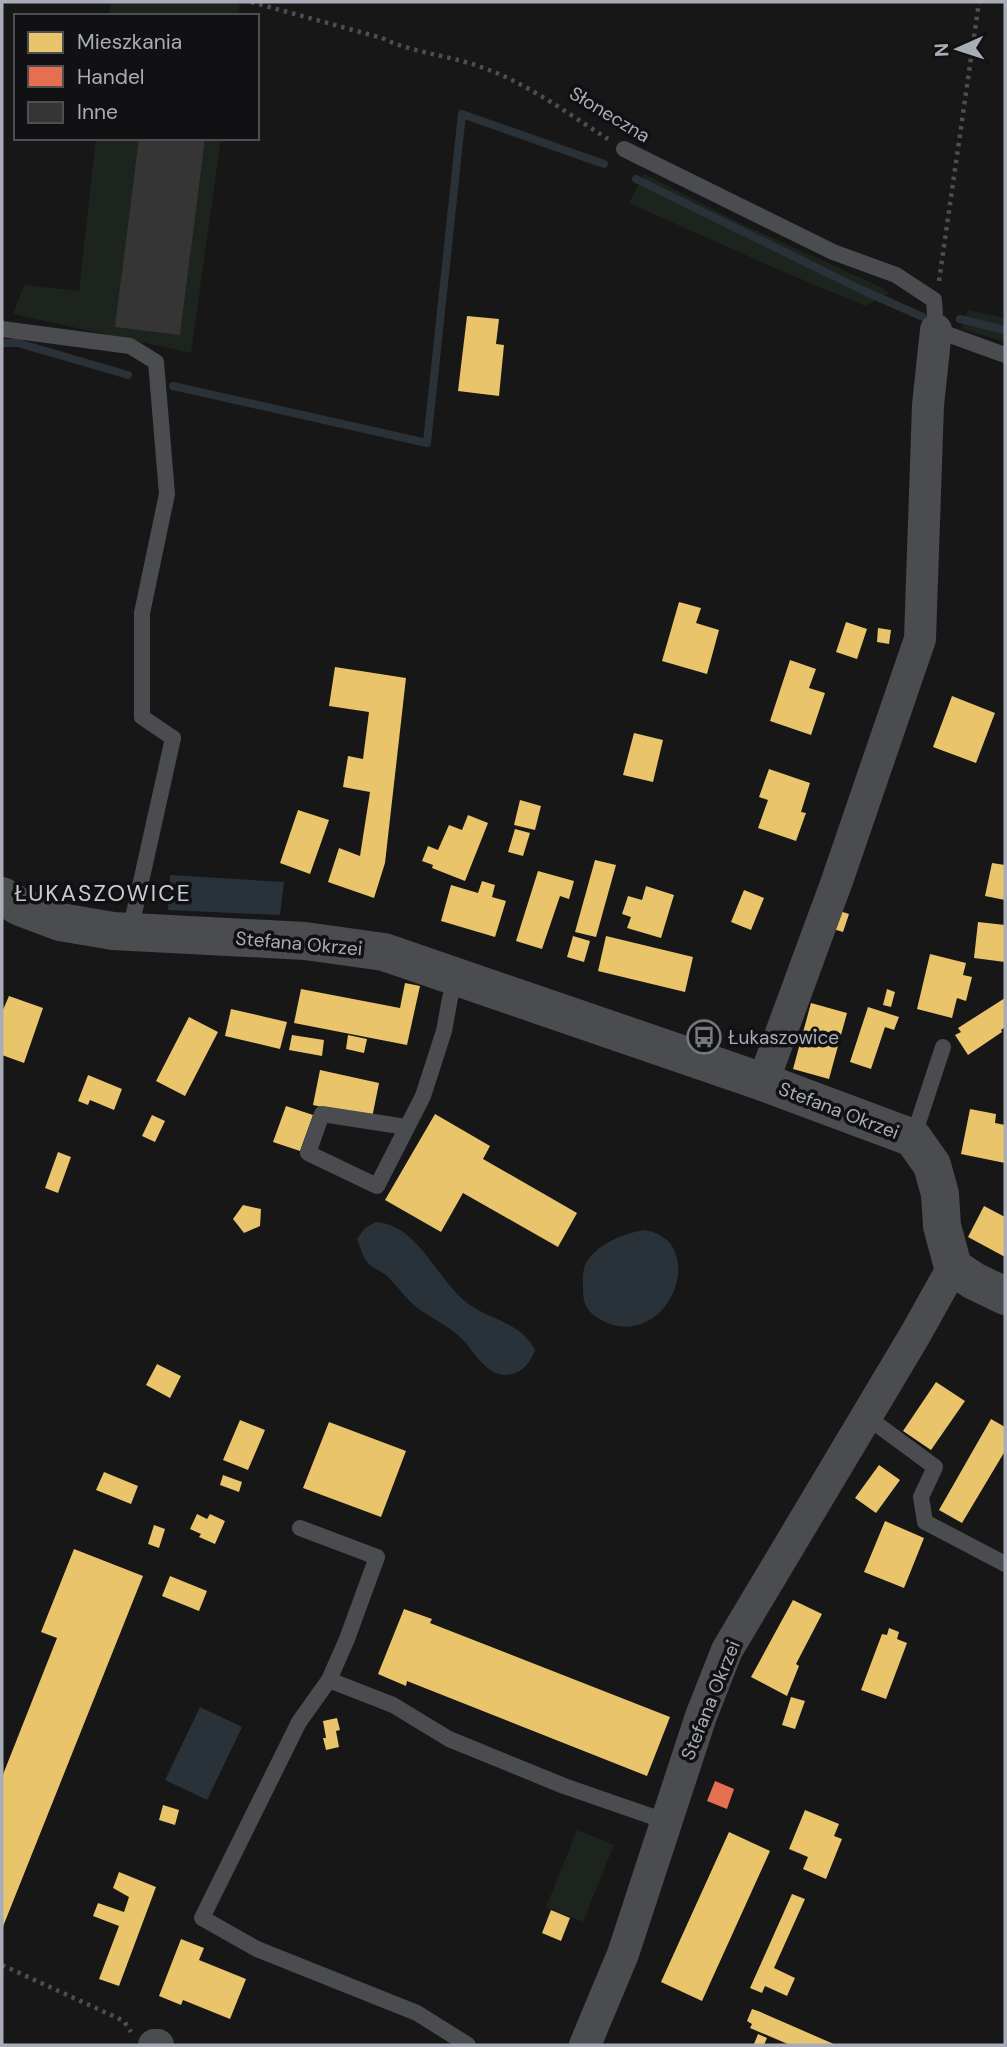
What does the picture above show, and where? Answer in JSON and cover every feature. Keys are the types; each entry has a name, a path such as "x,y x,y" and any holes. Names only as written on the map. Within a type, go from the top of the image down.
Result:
{"street":[{"path":"763,1082 837,881 920,639 928,405 935,315"},
{"name":"Stefana Okrzei","path":"2,896 20,907 60,922 129,932 305,941 384,952 763,1082 913,1138 933,1165 940,1194 942,1226 953,1267 867,1417 727,1650 665,1821 623,1954 585,2045"},
{"path":"953,1267 1005,1296"}],"lane":[{"name":"Słoneczna","path":"624,149 833,252 896,275 935,315 1005,355"},
{"path":"2,329 130,346 156,362 167,494 142,613 142,717 173,738 129,932"},
{"path":"406,1128 322,1114 308,1153 377,1186 423,1096 458,977"},
{"path":"913,1138 943,1047"},
{"path":"867,1417 935,1467 921,1497 925,1522 1005,1564"},
{"path":"300,1528 377,1556 329,1680 293,1732 202,1918 257,1949 417,2013 468,2045"},
{"path":"329,1680 393,1704 449,1739 564,1786 665,1821"}],"path":[{"name":"Słoneczna","path":"251,2 480,66 519,82 624,149"},
{"path":"935,315 979,2"},
{"path":"2,1965 124,2021 148,2042"}],"shaded area":[{"path":"111,2 240,2 238,14 109,14"},
{"path":"96,140 221,140 191,353 13,314 24,285 79,291"},
{"path":"644,174 744,225 889,293 865,306 629,203"},
{"path":"968,310 1005,318 1005,342 962,329"},
{"path":"170,875 284,882 280,915 168,910"},
{"path":"376,1222 391,1225 404,1232 466,1302 513,1327 529,1340 535,1350 524,1368 504,1375 491,1371 459,1336 420,1310 386,1275 370,1265 357,1239 365,1228"},
{"path":"645,1230 666,1239 676,1255 678,1274 672,1294 660,1312 642,1324 621,1326 596,1317 587,1308 584,1298 583,1276 586,1263 597,1250 612,1240"},
{"path":"200,1707 242,1727 207,1800 165,1780"},
{"path":"577,1830 614,1845 583,1922 546,1907"}],"building: Mieszkania":[{"path":"467,316 499,319 496,344 504,345 499,396 458,391"},
{"path":"679,602 701,608 696,623 719,630 707,674 662,661"},
{"path":"846,622 867,629 857,659 836,652"},
{"path":"878,628 891,630 889,644 877,642"},
{"path":"790,660 816,669 809,688 825,693 811,735 770,721"},
{"path":"335,667 406,678 385,863 374,898 328,882 339,848 360,856 370,792 343,787 348,756 363,759 369,712 329,706"},
{"path":"952,696 995,713 976,763 933,747"},
{"path":"634,733 663,740 653,782 623,775"},
{"path":"769,769 810,783 801,812 806,813 796,841 758,828 768,800 759,797"},
{"path":"520,800 541,806 535,830 514,825"},
{"path":"298,810 329,820 310,874 280,863"},
{"path":"468,815 488,823 465,881 432,868 433,865 422,861 428,846 438,850 449,825 462,830"},
{"path":"515,829 530,833 523,856 508,852"},
{"path":"595,860 616,865 596,937 575,932"},
{"path":"992,863 1005,865 1005,900 985,896"},
{"path":"538,871 574,881 569,899 560,896 542,949 516,941"},
{"path":"482,881 495,885 492,897 506,901 495,937 441,921 451,885 478,893"},
{"path":"646,886 674,895 661,938 627,928 631,917 622,914 628,896 642,900"},
{"path":"744,890 764,898 751,930 731,922"},
{"path":"836,910 849,914 843,932 830,928"},
{"path":"978,922 1005,925 1005,962 974,958"},
{"path":"573,936 590,941 584,962 567,957"},
{"path":"606,936 693,957 685,992 598,971"},
{"path":"930,954 966,963 963,975 972,977 966,1001 957,998 952,1018 917,1009"},
{"path":"405,983 420,986 407,1045 294,1023 301,989 400,1008"},
{"path":"887,989 895,992 891,1007 883,1005"},
{"path":"9,996 43,1008 24,1063 2,1055 2,1012"},
{"path":"1005,998 1005,1027 1002,1032 968,1055 955,1035 961,1032 958,1028"},
{"path":"811,1003 847,1013 829,1079 793,1069"},
{"path":"868,1007 899,1017 894,1030 885,1027 871,1069 850,1062"},
{"path":"231,1009 287,1022 280,1049 225,1036"},
{"path":"189,1017 218,1032 185,1096 156,1081"},
{"path":"292,1035 324,1040 322,1056 289,1050"},
{"path":"348,1035 367,1039 364,1053 346,1049"},
{"path":"320,1070 379,1083 372,1118 313,1105"},
{"path":"88,1075 122,1089 114,1110 90,1100 88,1105 78,1101"},
{"path":"286,1106 313,1115 300,1151 273,1142"},
{"path":"970,1109 996,1114 995,1123 1005,1125 1005,1163 961,1154"},
{"path":"435,1114 490,1146 483,1159 577,1213 558,1247 463,1193 441,1232 385,1200"},
{"path":"152,1115 165,1121 155,1142 142,1136"},
{"path":"58,1152 71,1157 58,1193 45,1188"},
{"path":"243,1205 261,1209 260,1226 244,1233 233,1219"},
{"path":"984,1206 1005,1217 1005,1257 968,1237"},
{"path":"157,1364 181,1376 170,1398 146,1385"},
{"path":"936,1382 965,1401 931,1450 903,1431"},
{"path":"991,1419 1005,1427 1005,1451 962,1523 939,1510"},
{"path":"240,1420 265,1430 248,1470 223,1460"},
{"path":"329,1422 406,1451 381,1517 303,1488"},
{"path":"879,1465 900,1480 876,1513 855,1498"},
{"path":"104,1472 138,1486 131,1504 96,1490"},
{"path":"223,1475 242,1482 239,1492 220,1485"},
{"path":"197,1514 207,1519 210,1514 225,1521 215,1544 199,1537 201,1534 190,1529"},
{"path":"885,1521 924,1538 904,1588 864,1572"},
{"path":"154,1525 165,1529 159,1548 148,1544"},
{"path":"74,1549 143,1576 2,1929 2,1777 57,1638 41,1632"},
{"path":"170,1576 207,1591 199,1611 162,1596"},
{"path":"793,1600 822,1614 796,1664 799,1666 787,1696 751,1677"},
{"path":"404,1609 432,1619 430,1623 670,1717 647,1776 407,1681 406,1686 378,1674"},
{"path":"889,1628 899,1632 897,1639 907,1643 886,1699 861,1690 882,1634 887,1635"},
{"path":"791,1697 805,1701 795,1729 782,1725"},
{"path":"337,1718 340,1730 336,1731 339,1747 326,1750 323,1721"},
{"path":"163,1805 179,1810 175,1825 159,1820"},
{"path":"805,1810 839,1824 834,1836 842,1839 826,1879 803,1869 808,1857 789,1849"},
{"path":"729,1832 770,1851 702,2001 661,1982"},
{"path":"119,1872 156,1887 119,1986 99,1979 119,1926 93,1916 98,1903 124,1912 129,1897 113,1888"},
{"path":"792,1894 805,1899 774,1968 795,1978 787,1996 765,1986 762,1993 750,1988"},
{"path":"551,1910 570,1918 561,1941 542,1933"},
{"path":"181,1939 204,1948 199,1960 246,1979 230,2019 183,2000 181,2005 159,1996"},
{"path":"752,2009 836,2045 790,2045 750,2028 752,2024 747,2021"},
{"path":"758,2034 767,2038 764,2045 754,2044"}],"building: Handel":[{"path":"715,1781 734,1789 727,1809 707,1801"}],"building: Inne":[{"path":"139,140 205,140 180,335 115,327"}],"waterway":[{"path":"173,386 427,443 462,114 604,164"},
{"path":"636,179 862,290 923,317"},
{"path":"960,319 1005,330"},
{"path":"2,343 18,343 128,375"}],"place":[{"name":"Łukaszowice","path":"704,1037"}],"district":[{"name":"ŁUKASZOWICE","path":"103,893"}]}
